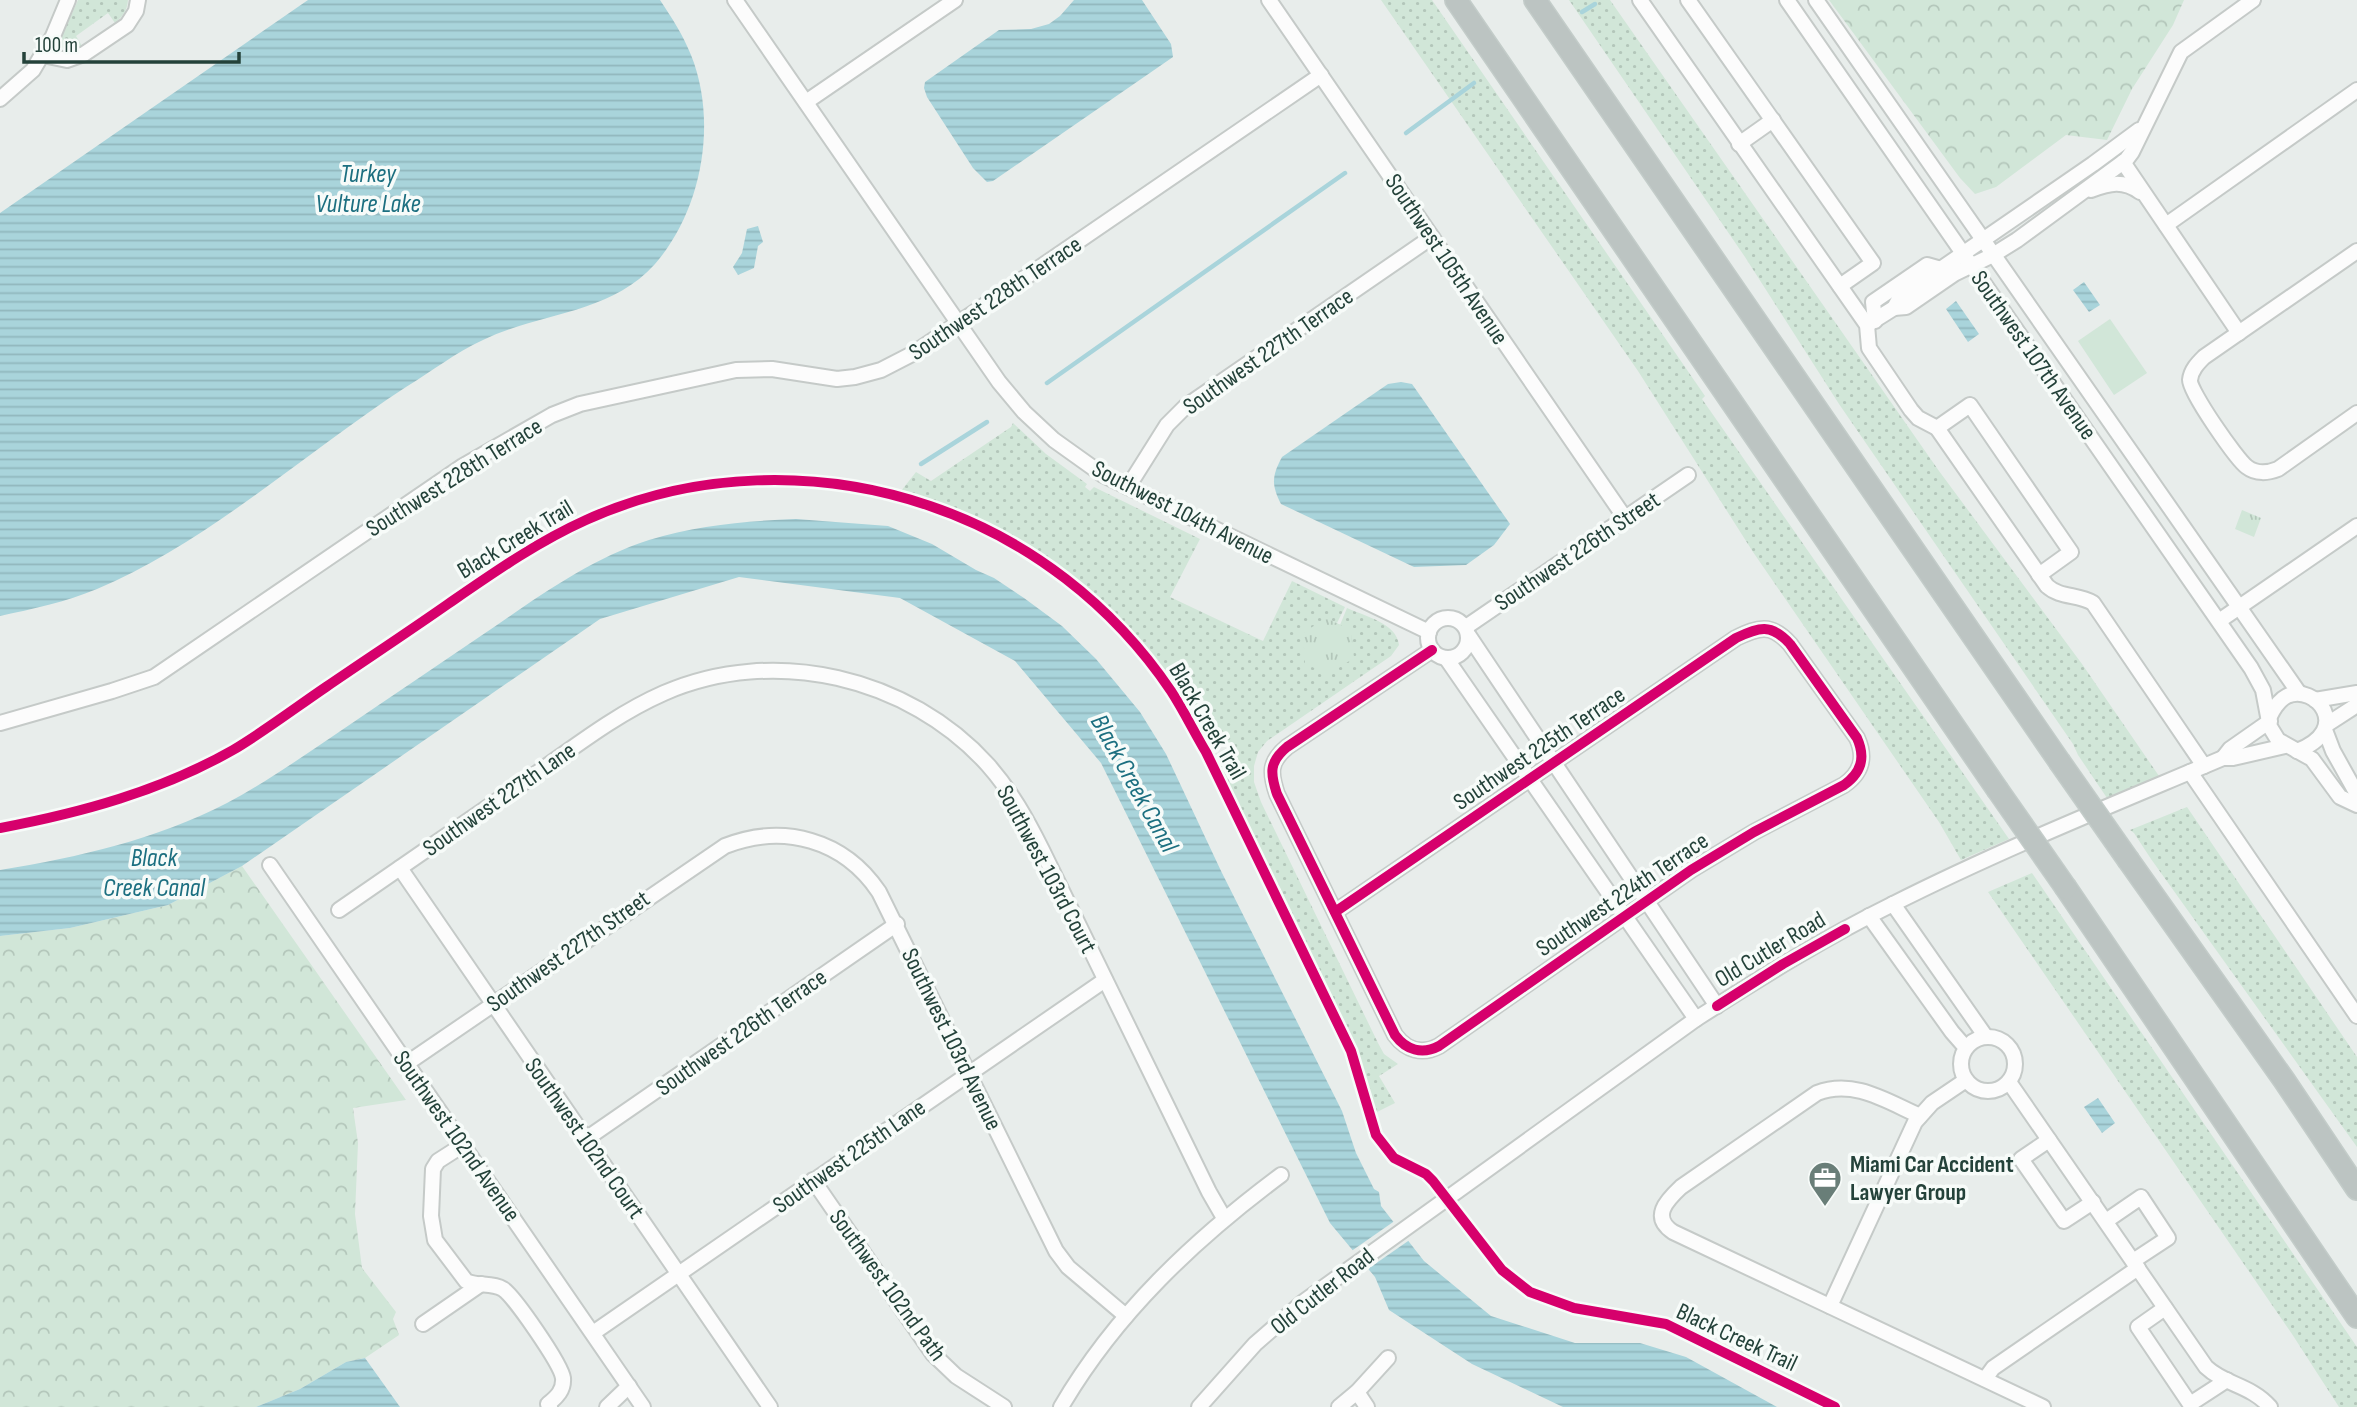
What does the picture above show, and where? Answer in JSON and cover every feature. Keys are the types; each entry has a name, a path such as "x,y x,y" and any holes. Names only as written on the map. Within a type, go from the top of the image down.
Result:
{"highway":[{"path":"1456,0 2357,1317"},
{"path":"1535,0 2357,1188"},
{"path":"2284,1080 2357,1172"}],"street":[{"path":"0,99 25,79 43,55 68,0"},
{"path":"43,55 67,60 84,54 127,25 136,11 138,0"},
{"name":"Southwest 104th Avenue","path":"735,0 999,382 1024,412 1076,458 1103,475 1429,632"},
{"name":"Southwest 105th Avenue","path":"1269,0 1625,518"},
{"path":"1640,0 1840,286 1871,323"},
{"path":"1688,0 1873,263 1840,286"},
{"name":"Southwest 107th Avenue","path":"1787,0 2239,608 2299,693"},
{"name":"Southwest 107th Avenue","path":"1816,0 1983,240 1978,258 2260,684 2270,719"},
{"path":"1894,308 1906,307 2076,195 2131,155 2181,52 2253,0"},
{"path":"806,102 948,2"},
{"name":"Southwest 228th Terrace","path":"0,723 154,677 463,466 562,411 580,404 736,370 772,369 837,379 855,377 898,363 1321,75"},
{"path":"2166,225 2357,90"},
{"path":"1739,144 1773,120"},
{"path":"1978,258 1983,240 2143,127"},
{"path":"2093,164 2118,165 2145,196 2239,333"},
{"path":"2076,195 2120,183 2130,185 2145,196"},
{"name":"Southwest 227th Terrace","path":"1128,487 1167,425 1185,407 1432,237"},
{"path":"2357,251 2204,357 2191,376 2193,393 2243,464 2255,471 2264,472 2278,468 2357,413"},
{"path":"1871,323 1894,308 1900,297 1941,269 1978,258"},
{"path":"1941,269 1927,265 1873,302 1869,348 1911,410 1918,418 1937,428 2053,592 2085,598 2093,603 2204,766"},
{"path":"1937,428 1970,405 2071,552 2039,575"},
{"name":"Southwest 226th Street","path":"1467,632 1688,475"},
{"path":"2219,621 2357,526"},
{"path":"1696,1019 1446,658 1432,650 1428,638 1434,624 1446,618 1459,621 1717,1006"},
{"name":"Southwest 225th Terrace","path":"1335,912 1736,638 1756,628 1769,629 1782,635 1790,644 1857,738 1862,758 1858,771"},
{"path":"1446,658 1463,652 1466,648 1467,632"},
{"path":"1335,912 1277,794 1271,771 1275,758 1287,747 1432,650"},
{"name":"Southwest 103rd Court","path":"662,694 698,681 766,671 831,676 896,697 933,718 975,751 1012,795 1042,850 1224,1218"},
{"path":"2357,794 2333,751 2323,710 2315,700 2299,693 2283,698 2270,719 2275,736 2316,763 2340,797 2357,805"},
{"path":"2315,700 2357,693"},
{"name":"Southwest 227th Lane","path":"339,910 603,727 662,694"},
{"path":"2291,748 2318,740 2326,727 2357,705"},
{"name":"Old Cutler Road","path":"2223,758 2230,749 2270,719"},
{"name":"Old Cutler Road","path":"1199,1407 1255,1344 1302,1303 1696,1019 1783,964 1893,904 2059,827 2223,758 2233,758 2255,751 2291,748"},
{"name":"Southwest 224th Terrace","path":"1335,912 1395,1035 1411,1049 1425,1051 1439,1046 1646,900 1754,832 1844,785 1858,771"},
{"path":"2190,772 2357,1016"},
{"name":"Southwest 103rd Avenue","path":"732,843 759,835 788,835 811,840 834,849 869,878 897,924 1059,1257 1126,1316"},
{"name":"Southwest 227th Street","path":"407,1064 696,863 732,843"},
{"name":"Southwest 102nd Avenue","path":"270,865 643,1407"},
{"name":"Southwest 102nd Court","path":"400,868 770,1407"},
{"path":"1893,904 1986,1037"},
{"path":"1869,916 1966,1048"},
{"name":"Southwest 226th Terrace","path":"586,1139 897,924"},
{"path":"1913,979 1935,965"},
{"name":"Southwest 225th Lane","path":"593,1333 1105,980"},
{"path":"1986,1037 2004,1041 2010,1048 2015,1065 2009,1082 2003,1087 1986,1091 1979,1090 1966,1080 1961,1063 1971,1042 1986,1037"},
{"path":"1830,1307 1920,1116 1932,1103 1966,1080"},
{"path":"2009,1082 2206,1367 2255,1393 2270,1407"},
{"path":"1920,1116 1855,1088 1842,1086 1820,1092 1800,1103 1681,1187 1663,1206 1662,1221 1673,1232 2043,1407"},
{"path":"2049,1140 2021,1159 2064,1220 2093,1202"},
{"path":"463,1145 433,1168 433,1235 462,1277 472,1284 492,1284 509,1294 558,1363 563,1385 547,1406"},
{"path":"1061,1407 1087,1365 1126,1316 1179,1258 1224,1218 1280,1175"},
{"name":"Southwest 102nd Path","path":"813,1180 933,1354 956,1376 1003,1407"},
{"path":"1985,1380 1993,1368 2168,1238 2141,1197 2106,1221"},
{"path":"424,1324 481,1284"},
{"path":"2165,1308 2138,1327 2190,1404 2227,1380"},
{"path":"1339,1407 1357,1392 1388,1358"},
{"path":"607,1407 629,1386"},
{"path":"1357,1392 1367,1407"}],"green space":[{"path":"78,0 128,0 124,13 115,23 108,13 76,36 82,46 65,51 60,40"},
{"path":"1381,0 1432,0 1705,396 1702,399 2009,839 1961,860 1939,822 1753,552 1638,371"},
{"path":"1569,0 1610,0 1939,471 2082,664 2159,776 2107,798 2073,744 1839,404 1745,257"},
{"path":"1829,0 2184,0 2173,25 2132,89 2107,140 2066,135 1996,187 1975,194 1960,178"},
{"path":"2110,319 2147,373 2114,395 2078,341"},
{"path":"1013,423 1046,454 1087,484 1085,487 1090,491 1094,487 1200,539 1170,597 1263,641 1292,581 1345,607 1337,623 1326,618 1340,625 1347,608 1379,621 1397,637 1399,645 1391,656 1267,741 1258,752 1254,766 1254,782 1261,802 1378,1043 1384,1054 1398,1064 1379,1076 1395,1103 1375,1113 1357,1054 1215,760 1216,754 1230,746 1228,742 1209,749 1165,677 1136,640 1112,614 1059,569 969,517 901,491 916,472 931,481 1011,427"},
{"path":"2242,510 2261,518 2254,537 2235,529"},
{"path":"1326,618 1351,630 1354,658 1329,674 1305,664 1303,633"},
{"path":"2187,807 2357,1057 2357,1147 2130,830"},
{"path":"242,866 406,1100 353,1108 358,1143 355,1214 362,1268 396,1312 393,1319 399,1335 365,1358 346,1362 300,1389 256,1407 0,1407 0,936 70,928 168,905"},
{"path":"2032,873 2357,1347 2357,1407 2339,1407 2292,1334 1988,892"}],"water":[{"name":"Turkey Vulture Lake","path":"308,0 660,0 691,55 703,108 701,164 684,218 655,264 637,281 617,293 573,311 505,331 463,351 369,412 217,522 138,570 73,598 0,616 0,213"},
{"path":"1074,0 1142,0 1171,44 1173,57 993,181 987,182 973,168 927,97 925,82 999,30 1031,29 1049,24"},
{"path":"758,226 763,242 758,246 754,268 738,275 733,267 742,253 747,229"},
{"path":"2084,282 2100,305 2089,312 2073,290"},
{"path":"1956,301 1979,334 1968,342 1946,309"},
{"path":"1388,384 1412,384 1510,524 1494,545 1466,565 1414,567 1281,504 1276,491 1275,475 1282,457"},
{"name":"Black Creek Canal","path":"796,519 888,526 932,544 1024,598 1062,626 1096,659 1140,712 1166,754 1222,873 1342,1111 1356,1153 1374,1189 1379,1192 1381,1206 1424,1261 1491,1316 1575,1343 1640,1343 1686,1357 1777,1407 1563,1407 1472,1364 1389,1310 1375,1277 1330,1223 1101,763 1015,661 900,598 739,577 600,619 242,866 168,905 70,928 0,936 0,870 116,846 172,827 227,803 285,769 551,588 628,547 703,527"},
{"path":"2098,1098 2115,1123 2102,1133 2084,1107"},
{"path":"365,1358 400,1407 256,1407 300,1389 346,1362"}],"pier":[{"path":"1396,1220 1411,1239 1365,1271 1350,1252"}],"waterway":[{"path":"1582,12 1595,4"},
{"path":"1406,133 1474,83"},
{"path":"1047,383 1345,173"},
{"path":"921,464 987,422"}],"cycle path":[{"name":"Black Creek Trail","path":"0,828 90,808 149,789 206,765 257,735 516,559 586,520 627,504 713,484 757,480 845,485 930,506 966,520 1034,556 1095,603 1123,630 1148,660 1176,699 1206,752 1351,1051 1376,1135 1394,1158 1426,1174 1433,1181 1502,1270 1530,1292 1574,1308 1666,1324 1835,1407"},
{"path":"1335,912 1736,638 1751,631 1771,630 1790,644 1857,738 1861,752 1860,764 1844,785 1754,832 1691,870 1439,1046 1415,1050 1395,1035 1277,794 1272,774 1274,763 1287,747 1432,650"},
{"path":"1717,1006 1845,929"}],"place":[{"name":"Miami Car Accident Lawyer Group","path":"1825,1208"}]}
